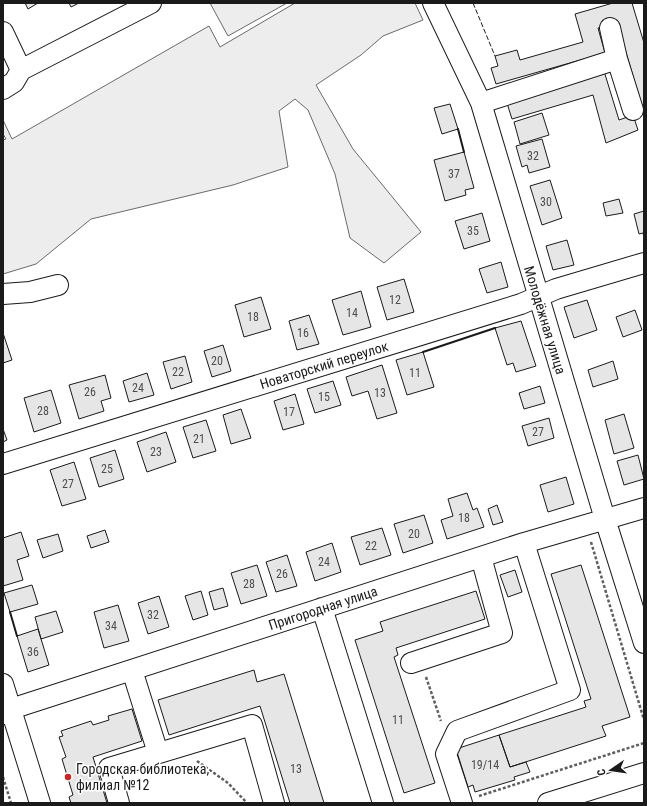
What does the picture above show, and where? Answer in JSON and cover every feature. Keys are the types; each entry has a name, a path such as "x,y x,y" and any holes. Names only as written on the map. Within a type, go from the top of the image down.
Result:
{"street":[{"path":"3,89 14,82 21,70 151,3"},
{"name":"Молодёжная улица","path":"433,3 481,103 605,519 644,643"},
{"path":"610,28 617,60 633,110"},
{"path":"3,32 21,70"},
{"path":"481,103 617,60"},
{"name":"Новаторский переулок","path":"3,464 538,297 556,289 644,262"},
{"path":"3,294 30,292 58,285"},
{"name":"Пригородная улица","path":"7,711 524,543 644,508"},
{"path":"462,802 446,754 457,731 570,690 524,543"},
{"path":"416,661 502,633 481,557"},
{"path":"322,608 383,803"},
{"path":"132,670 158,753"},
{"path":"3,684 7,711 40,803"},
{"path":"119,803 109,768 252,726 272,802"},
{"path":"548,803 584,798 644,773"}],"path":[{"path":"416,661 450,747"},
{"path":"462,802 644,743"},
{"path":"178,747 228,783 247,803"},
{"path":"3,777 11,803"}],"shaded area":[{"path":"210,3 287,3 228,36"},
{"path":"295,3 415,3 423,20 383,36 361,55 316,85 353,149 421,232 384,263 350,238 335,174 308,110 295,99 279,111 288,167 233,185 91,219 36,264 3,274 3,140 6,139 3,134 3,120 12,139 209,26 220,47"}],"building":[{"path":"25,3 38,3 28,9"},
{"path":"69,3 79,3 71,7"},
{"path":"613,3 632,3 644,43 644,113 617,22 598,28 605,53 496,84 491,68 498,66 495,56 517,50 520,60 583,42 575,14"},
{"path":"604,71 619,120 633,115 638,130 606,143 593,95 512,119 506,100"},
{"path":"450,104 458,129 442,134 434,108"},
{"path":"542,113 549,135 520,144 514,122"},
{"path":"542,139 550,167 529,173 527,165 522,167 516,146"},
{"path":"464,152 474,188 465,190 466,195 445,201 434,160"},
{"path":"550,180 562,218 542,225 530,186"},
{"path":"619,199 623,213 606,216 603,203"},
{"path":"644,211 644,237 643,233 639,234 634,214"},
{"path":"482,213 490,241 464,249 455,221"},
{"path":"567,240 574,265 553,270 546,246"},
{"path":"501,262 508,287 487,293 479,269"},
{"path":"404,279 414,312 387,320 377,287"},
{"path":"361,291 371,327 343,335 332,300"},
{"path":"261,297 271,329 244,337 235,305"},
{"path":"587,300 597,330 574,338 564,307"},
{"path":"635,310 642,330 623,337 616,317"},
{"path":"309,315 319,344 297,350 289,321"},
{"path":"521,321 536,366 516,372 513,363 507,365 495,328"},
{"path":"3,333 12,360 3,363"},
{"path":"223,345 231,371 212,377 204,351"},
{"path":"423,352 434,387 407,395 396,360"},
{"path":"185,356 192,382 171,389 163,362"},
{"path":"613,361 618,379 593,387 588,370"},
{"path":"382,365 397,413 377,419 368,391 352,396 346,377"},
{"path":"147,373 154,395 129,402 123,381"},
{"path":"105,375 111,398 101,401 104,411 79,419 69,385"},
{"path":"333,381 341,405 315,413 307,389"},
{"path":"540,386 545,403 524,409 519,393"},
{"path":"51,390 61,423 34,432 24,398"},
{"path":"295,394 304,424 283,430 274,401"},
{"path":"241,409 251,438 231,444 223,415"},
{"path":"624,414 634,448 614,454 605,420"},
{"path":"549,418 554,438 528,446 522,426"},
{"path":"206,420 216,451 193,458 183,427"},
{"path":"3,429 7,440 3,442"},
{"path":"166,432 176,462 147,472 137,442"},
{"path":"115,450 124,479 99,487 90,458"},
{"path":"638,455 644,479 624,485 617,461"},
{"path":"74,462 86,499 62,506 50,470"},
{"path":"566,477 574,504 548,512 540,485"},
{"path":"467,493 473,510 477,508 484,527 447,539 441,520 453,516 448,499"},
{"path":"497,505 503,522 493,525 488,509"},
{"path":"424,515 433,543 403,553 394,524"},
{"path":"382,528 391,555 360,565 351,537"},
{"path":"105,530 109,542 91,548 87,536"},
{"path":"21,532 29,556 17,560 23,580 3,586 3,538"},
{"path":"58,534 63,551 43,558 37,540"},
{"path":"332,543 341,572 315,581 306,552"},
{"path":"287,555 297,586 276,592 266,562"},
{"path":"257,565 267,596 241,604 231,573"},
{"path":"581,565 630,717 602,726 606,736 510,767 499,735 586,707 584,701 591,699 551,574"},
{"path":"515,570 522,592 508,597 500,575"},
{"path":"32,585 38,604 10,612 4,593"},
{"path":"223,588 228,606 214,610 209,592"},
{"path":"201,591 208,615 193,620 185,596"},
{"path":"476,591 485,619 396,648 398,655 394,657 435,783 404,793 355,640 383,631 380,622"},
{"path":"159,596 169,627 148,634 138,603"},
{"path":"118,605 129,641 104,648 94,612"},
{"path":"56,611 63,632 41,639 35,617"},
{"path":"38,629 49,665 28,672 17,636"},
{"path":"254,670 257,682 284,674 324,803 290,803 260,706 169,735 158,700"},
{"path":"132,709 142,741 93,757 107,803 71,803 69,797 73,795 62,759 66,757 59,737 63,736 61,731 91,721 93,725 109,720 108,716"},
{"path":"499,735 510,767 526,762 530,772 514,777 515,780 475,792 473,785 468,787 456,749"}],"fence":[{"path":"473,3 495,56"}],"wall":[{"path":"458,129 464,152"},
{"path":"423,352 495,328"},
{"path":"10,612 17,636"}],"place":[{"name":"Городская библиотека, филиал №12","path":"68,777"}]}
